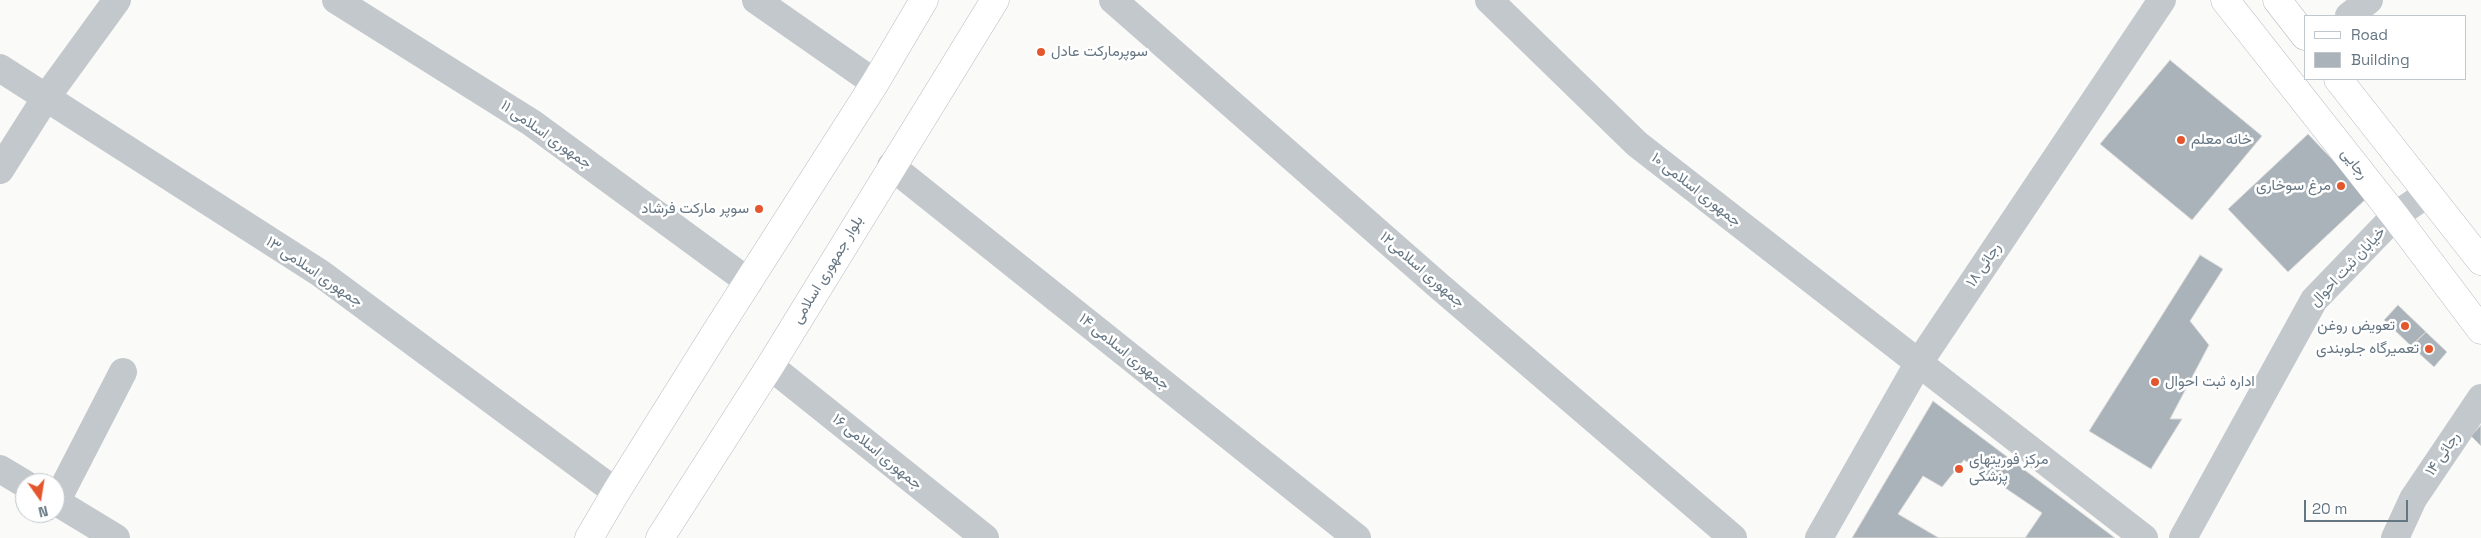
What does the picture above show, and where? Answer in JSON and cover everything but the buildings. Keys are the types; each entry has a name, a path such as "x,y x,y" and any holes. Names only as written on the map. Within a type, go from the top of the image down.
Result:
{"main road":[{"path":"589,538 616,492 875,84 924,0"},
{"name":"بلوار جمهوری اسلامی","path":"660,538 770,366 891,166 995,0"},
{"name":"رجایی","path":"2225,0 2395,216 2481,330"},
{"path":"2277,0 2304,35"},
{"path":"2339,80 2481,261"}],"street":[{"path":"0,170 46,99 117,0"},
{"name":"جمهوری اسلامی ۱۱","path":"336,0 532,122 749,282"},
{"path":"756,0 875,84"},
{"name":"جمهوری اسلامی۱۲","path":"1112,0 1439,286 1733,538"},
{"name":"جمهوری اسلامی ۱۰","path":"1489,0 1637,144 2144,538"},
{"name":"رجائی ۱۸","path":"1820,538 1918,364 2162,0"},
{"path":"2350,15 2369,0"},
{"name":"جمهوری اسلامی ۱۳","path":"0,68 320,273 616,492"},
{"name":"جمهوری اسلامی ۱۴","path":"891,166 1357,538"},
{"name":"خیابان ثبت احوال","path":"2183,538 2314,300 2395,216 2428,193"},
{"name":"جمهوری اسلامی ۱۶","path":"770,366 985,538"},
{"path":"65,483 124,372"},
{"name":"رجائی ۱۴","path":"2395,538 2413,499 2481,398"},
{"path":"0,469 15,478"},
{"path":"65,508 116,538"}],"place":[{"name":"سوپرمارکت عادل","path":"1041,52"},
{"name":"خانه معلم","path":"2181,140"},
{"name":"مرغ سوخاری","path":"2341,186"},
{"name":"سوپر مارکت فرشاد","path":"759,209"},
{"name":"تعویض روغن","path":"2405,326"},
{"name":"تعمیرگاه جلوبندی","path":"2429,349"},
{"name":"اداره ثبت احوال","path":"2155,382"},
{"name":"مرکز فوریتهای پزشکی","path":"1959,469"}]}
